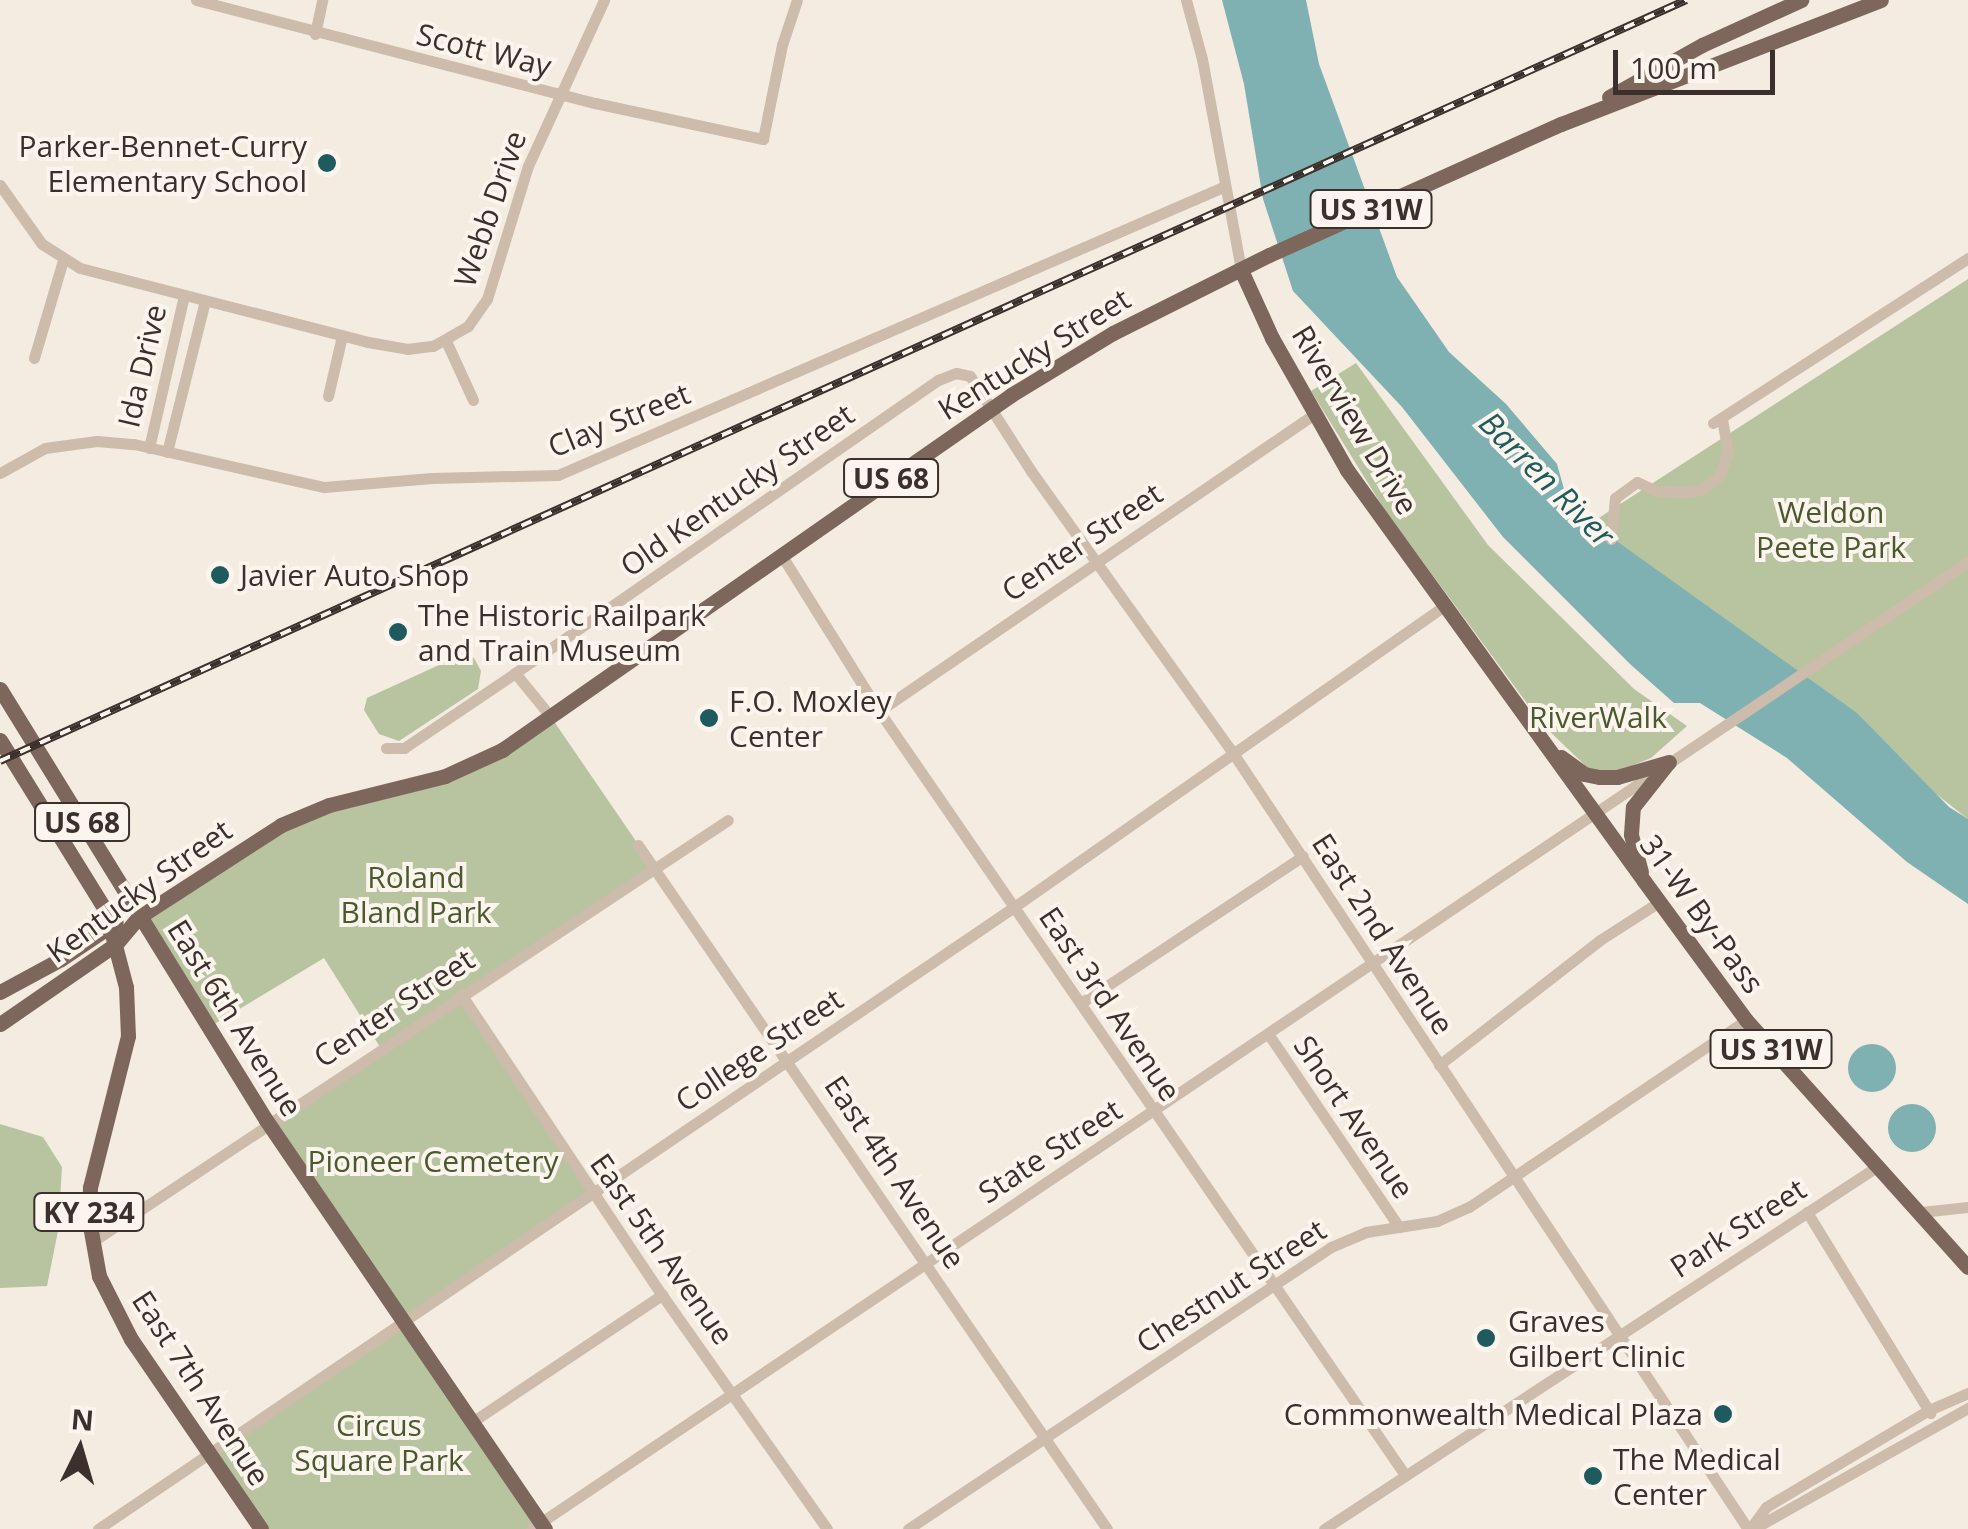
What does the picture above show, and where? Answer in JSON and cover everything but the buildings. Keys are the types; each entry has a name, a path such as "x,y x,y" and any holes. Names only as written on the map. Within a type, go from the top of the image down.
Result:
{"main road":[{"name":"US 31W","path":"1562,124 1702,45 1801,0"},
{"name":"US 31W","path":"1241,270 1562,124 1881,0"},
{"name":"Kentucky Street","path":"0,1024 116,944 139,917 236,852 300,816 455,772 552,717 991,409 1113,333 1241,270"},
{"name":"Riverview Drive","path":"1241,270 1313,415 1444,606 1595,814"},
{"name":"East 6th Avenue","path":"0,689 267,1122 539,1527"},
{"path":"1541,738 1584,774 1600,777 1616,778 1674,758"},
{"name":"US 68","path":"2,742 111,923"},
{"path":"1644,881 1630,819 1638,796 1674,758"},
{"name":"31-W By-Pass","path":"1595,814 1746,1020 1968,1267"},
{"path":"0,992 61,960 111,923 139,917"},
{"name":"East 7th Avenue","path":"111,923 126,987 128,1036 90,1187 92,1242 99,1276 116,1314 261,1529"}],"street":[{"name":"Scott Way","path":"196,0 315,34 559,94 763,139 779,56 797,0"},
{"path":"315,34 322,0"},
{"name":"Webb Drive","path":"446,341 468,326 488,299 528,166 604,0"},
{"name":"Riverview Drive","path":"1186,0 1202,59 1241,270"},
{"path":"0,185 29,230 63,260 342,336 407,348 446,341 473,400"},
{"name":"Clay Street","path":"0,473 44,448 74,442 116,442 324,487 432,478 558,475 1223,186"},
{"path":"1610,539 1615,498 1637,482 1656,490 1686,492 1703,488 1719,476 1728,453 1717,420 1968,258"},
{"path":"34,358 63,260"},
{"name":"Ida Drive","path":"149,448 184,295"},
{"name":"Ida Drive","path":"166,452 205,301"},
{"path":"328,396 342,336"},
{"name":"Old Kentucky Street","path":"386,748 404,748 930,385 950,374 966,374"},
{"name":"East 2nd Avenue","path":"966,374 1303,856 1750,1529"},
{"name":"Center Street","path":"879,711 1313,415"},
{"name":"East 3rd Avenue","path":"782,556 879,711 1406,1475"},
{"name":"State Street","path":"539,1527 926,1262 1968,562"},
{"name":"College Street","path":"98,1529 1014,907 1444,606"},
{"path":"516,673 552,717"},
{"name":"Center Street","path":"92,1242 267,1122 728,820"},
{"name":"East 4th Avenue","path":"638,845 1107,1529"},
{"path":"1081,1003 1303,856"},
{"path":"1440,1065 1600,940 1659,902"},
{"name":"East 5th Avenue","path":"460,994 592,1193 827,1529"},
{"name":"Chestnut Street","path":"908,1529 1348,1238 1445,1218 1515,1178 1746,1020"},
{"name":"Short Avenue","path":"1268,1035 1399,1226"},
{"name":"Park Street","path":"1324,1529 1878,1166"},
{"path":"1921,1212 1968,1207"},
{"path":"1806,1212 1936,1422"},
{"path":"472,1422 662,1295"},
{"path":"1750,1529 1766,1507 1929,1410 1968,1392"},
{"path":"1750,1529 1936,1422 1968,1408"}],"green space":[{"name":"Weldon Peete Park","path":"1968,279 1968,819 1591,523"},
{"name":"RiverWalk","path":"1356,363 1488,545 1634,689 1687,726 1651,758 1617,772 1591,771 1543,725 1384,509 1311,391"},
{"path":"463,654 474,658 481,671 478,689 399,741 379,734 364,710 367,698"},
{"path":"551,717 653,866 461,993 592,1193 403,1321 541,1523 531,1529 261,1529 209,1454 402,1321 266,1120 380,1047 324,958 208,1028 139,917 288,822 423,783"},
{"path":"0,1124 43,1137 62,1167 58,1231 47,1286 0,1288"}],"water":[{"name":"Barren River","path":"1222,0 1306,0 1319,64 1397,277 1449,352 1506,404 1557,464 1569,507 1857,713 1949,807 1968,819 1968,904 1907,862 1787,758 1700,703 1674,703 1630,664 1503,537 1402,407 1293,291 1263,199 1244,84"},
{"path":"1872,1044 1889,1051 1896,1068 1889,1085 1872,1092 1855,1085 1848,1068 1855,1051"},
{"path":"1912,1104 1929,1111 1936,1128 1929,1145 1912,1152 1895,1145 1888,1128 1895,1111"}],"railway":[{"path":"0,761 1686,0"}],"place":[{"name":"Parker-Bennet-Curry Elementary School","path":"327,163"},
{"name":"Javier Auto Shop","path":"220,575"},
{"name":"The Historic Railpark and Train Museum","path":"398,632"},
{"name":"F.O. Moxley Center","path":"709,718"},
{"name":"Graves Gilbert Clinic","path":"1486,1338"},
{"name":"Commonwealth Medical Plaza","path":"1723,1414"},
{"name":"The Medical Center","path":"1593,1476"}],"park label":[{"name":"Roland Bland Park","path":"416,894"},
{"name":"Pioneer Cemetery","path":"433,1161"},
{"name":"Circus Square Park","path":"379,1442"}]}
